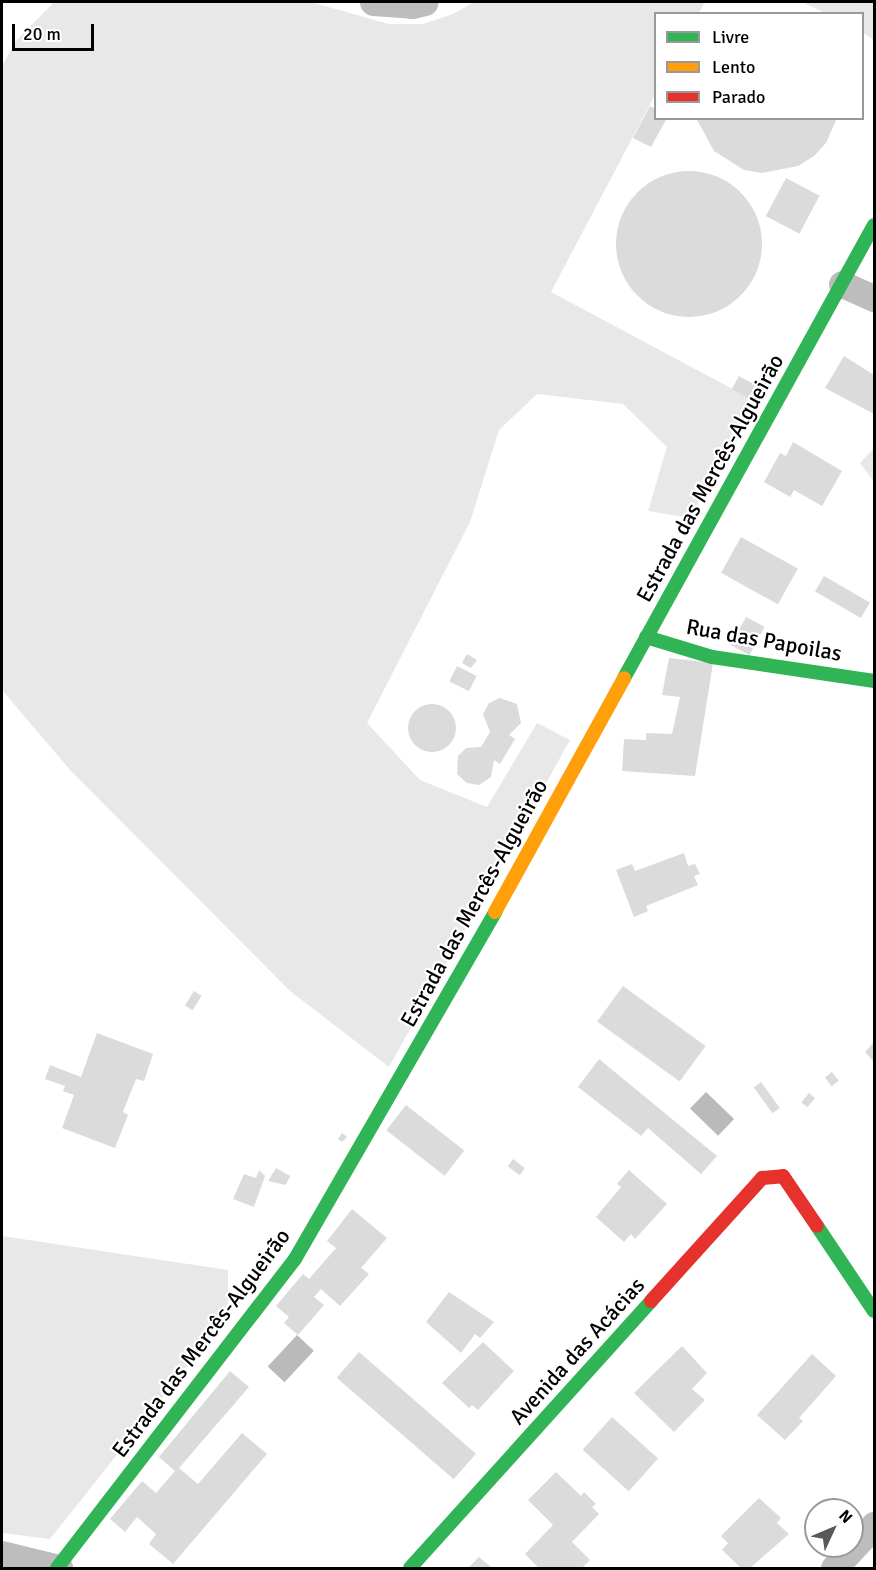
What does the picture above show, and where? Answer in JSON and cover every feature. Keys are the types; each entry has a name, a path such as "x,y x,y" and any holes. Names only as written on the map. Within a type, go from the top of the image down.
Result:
{"street":[{"path":"373,2 412,5 424,2"},
{"name":"Estrada das Mercês-Algueirão","path":"58,1568 295,1259 468,960 874,225"},
{"path":"842,284 874,298"},
{"name":"Rua das Papoilas","path":"646,637 722,659 874,681"},
{"name":"Avenida das Acácias","path":"410,1569 762,1178 783,1176 874,1311"},
{"path":"834,1569 874,1525"},
{"path":"2,1554 58,1568"}],"shaded area":[{"path":"54,2 311,2 389,24 423,24 453,14 474,2 705,2 700,12 654,12 654,97 551,292 755,401 690,518 648,511 667,447 623,404 537,394 499,430 470,522 367,723 420,780 487,807 537,723 570,740 389,1067 290,991 70,770 2,690 2,66 16,41"},
{"path":"802,2 874,2 874,40 864,34 864,12 823,12"},
{"path":"874,448 874,482 860,463"},
{"path":"706,1092 734,1119 718,1136 690,1109"},
{"path":"2,1236 228,1270 228,1315 50,1539 2,1533"},
{"path":"297,1335 314,1351 284,1382 268,1366"}],"building":[{"path":"650,106 654,108 654,120 666,120 651,147 633,138"},
{"path":"697,120 836,120 826,143 814,156 798,166 762,173 744,170 714,151"},
{"path":"689,171 717,177 741,192 756,216 762,244 756,272 741,296 717,311 689,317 661,311 637,296 622,272 616,244 622,216 637,192 661,177"},
{"path":"786,178 820,196 799,234 766,216"},
{"path":"844,356 874,375 874,414 825,388"},
{"path":"739,376 762,389 754,402 732,389"},
{"path":"793,442 842,471 822,506 794,490 790,497 764,482 780,453 786,456"},
{"path":"741,537 798,569 778,604 721,573"},
{"path":"824,576 870,602 861,618 815,592"},
{"path":"746,617 765,627 750,655 731,645"},
{"path":"467,654 477,660 471,668 462,663"},
{"path":"669,658 713,663 695,776 622,771 624,739 646,740 646,733 672,734 680,697 662,695"},
{"path":"457,666 477,676 469,691 449,681"},
{"path":"500,698 517,704 521,723 509,735 515,739 500,764 494,760 491,777 479,785 467,783 457,774 458,756 466,748 481,747 490,732 483,714 489,703"},
{"path":"427,704 437,704 452,714 456,728 455,737 446,748 437,752 427,752 412,742 408,733 408,723 418,708"},
{"path":"684,853 688,866 695,864 700,874 694,876 698,885 646,906 648,911 634,917 616,870 632,864 635,871"},
{"path":"623,986 706,1046 680,1082 597,1022"},
{"path":"194,991 202,996 193,1010 185,1005"},
{"path":"97,1033 153,1054 144,1081 136,1079 123,1112 128,1115 115,1148 62,1128 74,1095 63,1091 65,1086 45,1079 50,1065 81,1077"},
{"path":"874,1042 874,1062 865,1052"},
{"path":"599,1059 717,1156 701,1174 648,1128 641,1136 578,1087"},
{"path":"832,1072 839,1081 832,1086 825,1078"},
{"path":"761,1082 780,1108 773,1113 754,1087"},
{"path":"809,1093 815,1098 807,1107 801,1102"},
{"path":"406,1105 464,1151 445,1176 386,1130"},
{"path":"342,1133 347,1137 342,1142 338,1139"},
{"path":"513,1159 525,1168 520,1175 508,1166"},
{"path":"276,1168 290,1176 286,1185 268,1181"},
{"path":"259,1170 265,1176 254,1207 233,1199 244,1174 256,1178"},
{"path":"629,1170 667,1204 635,1239 631,1234 624,1242 596,1217 621,1187 617,1184"},
{"path":"352,1209 387,1238 361,1268 369,1274 340,1306 321,1289 314,1297 324,1305 298,1335 284,1323 289,1317 276,1306 303,1274 309,1279 336,1248 327,1241"},
{"path":"449,1292 494,1322 480,1338 475,1334 461,1353 426,1322"},
{"path":"483,1342 514,1371 478,1410 472,1405 469,1408 442,1383"},
{"path":"682,1346 707,1373 692,1389 705,1400 674,1432 634,1393"},
{"path":"359,1352 476,1454 454,1479 337,1378"},
{"path":"812,1354 836,1376 799,1418 803,1421 785,1440 757,1415"},
{"path":"230,1371 249,1387 179,1468 198,1484 242,1433 267,1454 173,1564 149,1544 156,1534 137,1517 125,1532 110,1519 142,1481 156,1493 175,1471 159,1457"},
{"path":"612,1417 658,1458 629,1491 583,1450"},
{"path":"556,1472 581,1496 584,1492 596,1504 592,1507 599,1514 572,1542 590,1560 582,1568 539,1568 525,1554 553,1525 528,1500"},
{"path":"759,1498 781,1518 777,1523 789,1534 750,1568 741,1568 722,1550 728,1543 721,1536"},
{"path":"479,1557 492,1568 468,1568"}],"traffic: fast":[{"path":"624,678 874,225"},
{"path":"646,637 712,657 874,681"},
{"path":"57,1568 295,1259 495,912"},
{"path":"817,1226 874,1311"},
{"path":"410,1568 651,1301"}],"traffic: slow":[{"path":"495,912 624,678"}],"traffic: jam":[{"path":"651,1301 762,1178 783,1176 817,1226"}]}
